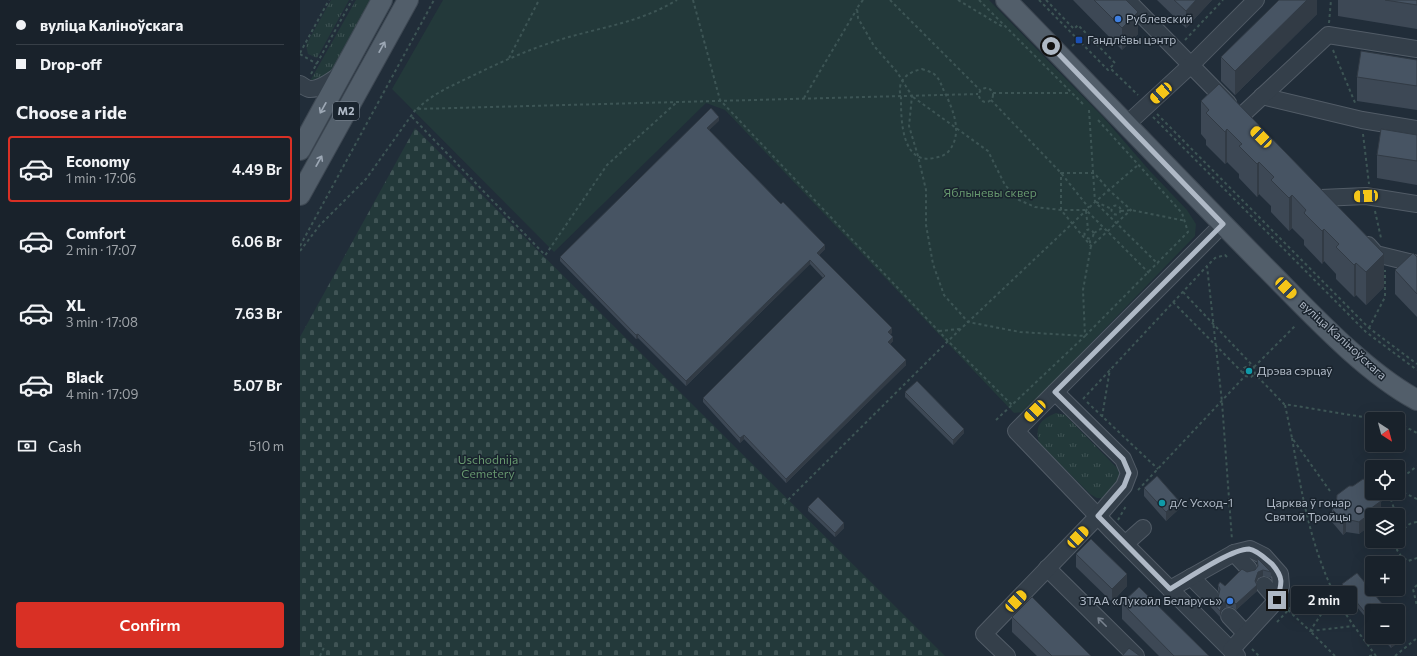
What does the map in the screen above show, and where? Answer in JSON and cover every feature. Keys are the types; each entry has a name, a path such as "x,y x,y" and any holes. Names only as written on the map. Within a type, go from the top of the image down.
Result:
{"main road":[{"name":"М2","path":"300,150 382,0"},
{"name":"М2","path":"300,195 408,0"},
{"name":"вуліца Каліноўскага","path":"1006,0 1126,125 1315,317 1364,361 1406,394 1417,400"}],"street":[{"path":"1127,0 1153,36 1176,50 1246,122 1262,96 1328,35 1417,49"},
{"path":"1126,125 1191,65 1256,0"},
{"path":"302,85 309,89 314,88 329,82 342,73"},
{"path":"1262,96 1362,120 1417,129"},
{"path":"1337,214 1315,192 1371,196 1417,204"},
{"path":"1223,224 1016,431 1125,544 1234,653 1246,634 1283,605"},
{"path":"1359,237 1376,254 1417,264"},
{"path":"1007,656 984,634 1098,516 1124,486 1129,473 1123,459 1055,392"},
{"path":"1125,544 1143,528"},
{"path":"1233,548 1248,568"},
{"path":"1170,589 1191,577 1233,548 1250,549 1264,556 1280,574 1283,605"},
{"path":"1047,568 1130,654"},
{"path":"1191,577 1211,597"},
{"path":"1264,585 1283,605"},
{"path":"1230,616 1246,634"}],"path":[{"path":"317,64 300,54 329,0"},
{"path":"302,85 317,64 352,0"},
{"path":"300,246 434,0"},
{"path":"509,59 539,0"},
{"path":"300,251 320,225 366,179 416,110 431,96 509,59 557,41 629,23 659,11 677,0"},
{"path":"693,0 720,100 948,341 1012,405"},
{"path":"804,98 862,0"},
{"path":"890,0 980,90"},
{"path":"958,0 1006,28"},
{"path":"979,0 1090,111 1182,213 1186,221 1188,232 1158,264 1085,336 996,420"},
{"path":"1039,0 1108,70 1110,68 1366,332 1417,370"},
{"path":"1046,0 1074,29"},
{"path":"1176,50 1223,0"},
{"path":"1331,0 1328,35 1362,120 1371,196 1384,256 1385,297 1369,328"},
{"path":"857,8 858,18 874,46 886,58 912,96 988,151 1005,185 1019,200 1035,206 1061,210 1086,210 1149,273"},
{"path":"1071,32 1078,25 1115,63 1110,68"},
{"path":"922,69 936,75 946,95 953,109 956,128 949,151 944,155 928,159 919,158 912,151 903,133 900,113 900,88 903,81 910,72 922,69"},
{"path":"978,94 980,90 986,87 993,93 1071,93"},
{"path":"991,100 993,93"},
{"path":"416,110 677,103 720,100 978,94"},
{"path":"978,94 982,101 991,100"},
{"path":"912,96 909,126 919,158 926,190 926,225 933,264 944,294 968,322 1020,332 1085,336"},
{"path":"991,100 1060,173 1089,208"},
{"path":"542,260 606,165 677,103"},
{"path":"1146,106 1369,328 1417,364"},
{"path":"1090,111 1095,202 1158,264"},
{"path":"412,117 545,255"},
{"path":"784,504 961,328 1072,225 1086,210 1138,165"},
{"path":"1060,173 1094,173 1109,190 1131,210"},
{"path":"1060,173 1061,210 1091,246"},
{"path":"1095,202 1112,209 1115,214"},
{"path":"1112,209 1117,205 1121,211"},
{"path":"1085,336 1082,290 1091,246 1089,238 1085,235 1088,229 1086,210"},
{"path":"1113,220 1115,214 1121,211 1131,210 1186,221"},
{"path":"1091,246 1131,210"},
{"path":"1089,238 1104,227"},
{"path":"1088,229 1092,230 1094,233"},
{"path":"1227,257 1225,255 1215,258 1083,398 1102,417 1158,469 1222,402 1244,375 1244,368 1253,366 1296,325"},
{"path":"1207,266 1217,345 1233,548"},
{"path":"1182,292 1253,366 1255,374 1284,404 1292,438 1303,505 1312,537 1331,587 1354,626 1376,656"},
{"path":"1173,302 1217,345 1244,375 1251,377 1255,374"},
{"path":"939,331 961,328"},
{"path":"1102,417 1110,369"},
{"path":"1284,404 1365,417"},
{"path":"1405,427 1417,433"},
{"path":"1292,438 1330,491"},
{"path":"1405,475 1417,466"},
{"path":"1405,493 1417,499"},
{"path":"1417,522 1410,523 1406,526 1397,550 1401,556 1408,561 1417,558"},
{"path":"1417,585 1413,589 1417,606"},
{"path":"1310,632 1328,604 1331,587"},
{"path":"1283,605 1335,656"},
{"path":"1310,632 1354,626"},
{"path":"1395,656 1417,638"},
{"path":"320,656 325,645"},
{"path":"1369,656 1376,656"}],"green space":[{"path":"331,0 349,0 317,58 308,54 306,45"},
{"path":"356,0 373,0 332,73 325,79 310,81"},
{"name":"Яблыневы сквер","path":"443,0 989,0 1104,118 1149,170 1187,210 1196,224 1195,236 1024,412 1014,413 725,110 706,103 554,252 392,89"},
{"name":"Uschodnija Cemetery","path":"415,128 945,656 300,656 300,337"},
{"path":"1056,413 1065,415 1117,468 1120,482 1104,498 1097,498 1090,494 1039,443 1038,427 1046,418"}],"building":[{"path":"1094,0 1126,0 1138,12 1122,28"},
{"path":"1174,0 1196,0 1186,11"},
{"path":"1279,0 1307,0 1235,71 1221,57"},
{"path":"1385,0 1417,0 1417,5"},
{"path":"1361,51 1417,60 1417,86 1357,77"},
{"path":"1219,84 1384,254 1366,272 1356,263 1354,265 1336,247 1339,244 1324,229 1322,231 1304,213 1306,210 1292,195 1289,198 1271,180 1274,177 1259,162 1257,164 1239,146 1242,144 1227,129 1225,132 1206,113 1209,110 1201,101"},
{"path":"711,108 719,117 707,128 781,204 783,202 825,245 817,253 892,328 888,332 893,337 888,342 906,360 786,479 744,435 740,438 703,398 825,276 810,260 686,381 638,334 636,335 560,257"},
{"path":"1381,129 1417,135 1417,161 1377,155"},
{"path":"1413,253 1417,257 1417,294 1395,270"},
{"path":"917,381 964,429 953,440 905,392"},
{"path":"1157,476 1179,501 1166,512 1144,488"},
{"path":"1363,479 1365,480 1365,500 1381,501 1371,508 1365,508 1365,517 1359,522 1346,519 1343,522 1332,509 1336,506 1337,495 1349,486 1353,486"},
{"path":"818,497 844,523 835,533 808,507"},
{"path":"1091,539 1127,574 1112,589 1076,554"},
{"path":"1257,558 1271,572 1263,570 1258,572 1255,581 1257,585 1236,604 1232,601 1226,601 1222,604 1220,611 1210,600 1218,598 1220,589 1218,585 1220,582 1225,586 1242,569 1247,572 1255,570 1258,566"},
{"path":"1357,573 1365,583 1365,596 1376,596 1382,604 1365,604 1365,612 1342,584"},
{"path":"1139,587 1209,656 1174,656 1122,603"},
{"path":"1032,597 1091,656 1052,656 1012,617"},
{"path":"1129,648 1140,656 1122,656"}],"place":[{"name":"Рублевский","path":"1118,19"},
{"name":"Гандлёвы цэнтр","path":"1079,40"},
{"name":"Дрэва сэрцаў","path":"1249,371"},
{"name":"д/с Усход-1","path":"1162,503"},
{"name":"Царква ў гонар Святой Тройцы","path":"1359,510"},
{"name":"ЗТАА «Лукойл Беларусь»","path":"1230,601"}],"route":[{"path":"1051,46 1223,224 1055,392 1123,459 1129,473 1124,486 1098,516 1170,589 1234,553 1250,549 1264,556 1280,574 1281,586 1277,600"}]}
